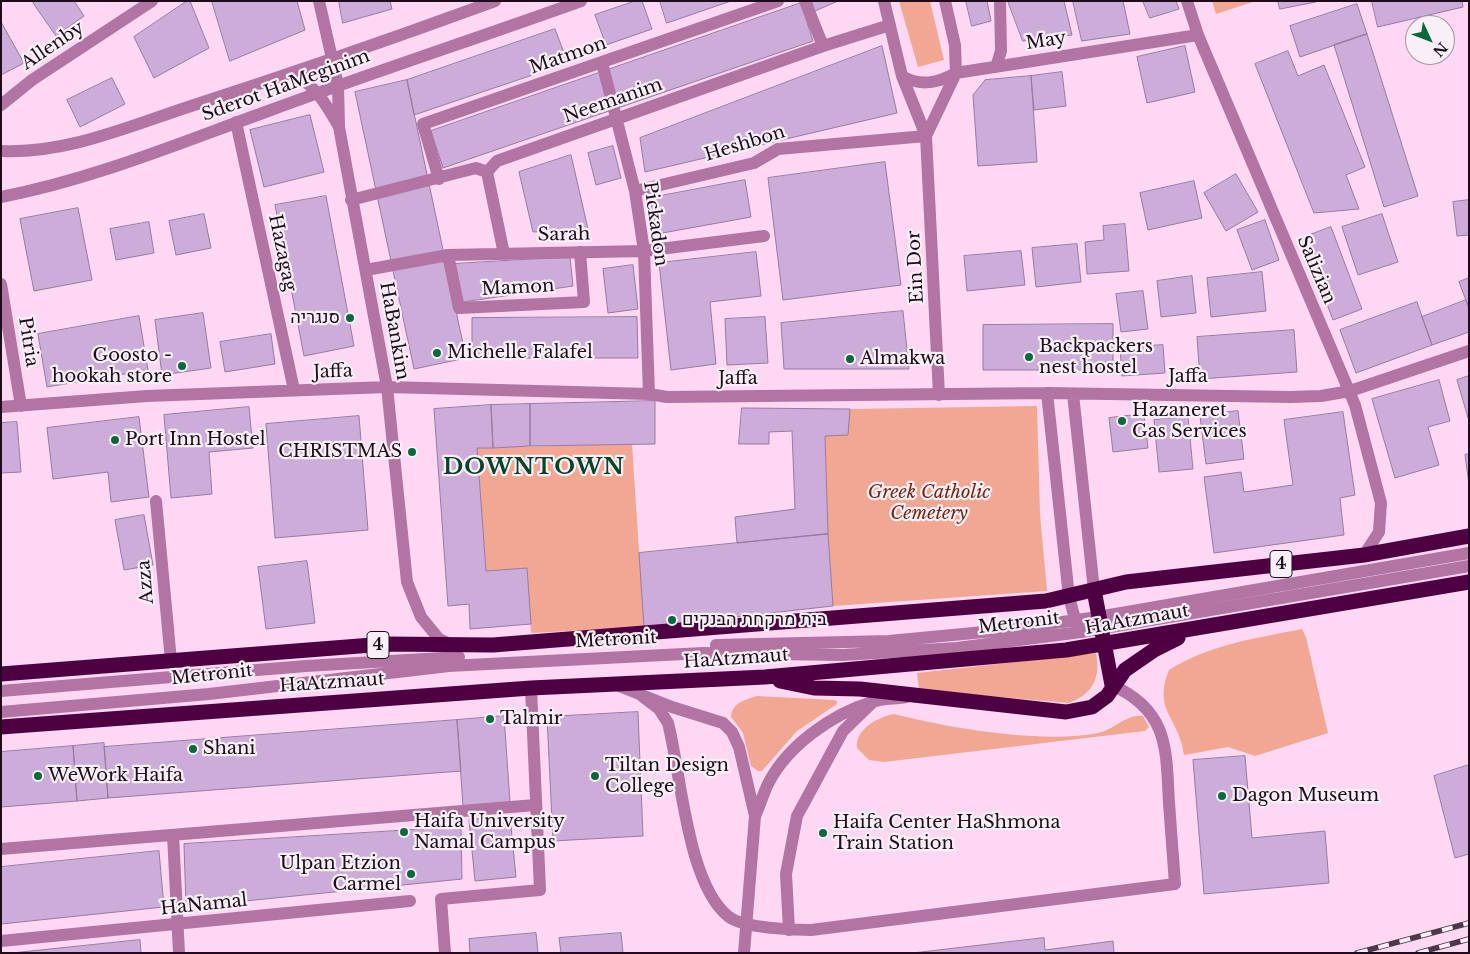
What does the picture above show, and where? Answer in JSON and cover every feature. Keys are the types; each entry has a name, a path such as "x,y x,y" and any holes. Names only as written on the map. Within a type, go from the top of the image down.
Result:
{"highway":[{"name":"HaAtzmaut","path":"1,674 384,644 493,645 1008,604 1069,597 1142,580 1364,555 1469,536"},
{"name":"HaAtzmaut","path":"1,727 531,688 765,677 1104,646 1230,622 1469,582"},
{"path":"1094,590 1112,685"},
{"path":"765,677 814,688 860,689 1066,712 1092,707 1106,696 1112,685 1125,670 1173,639 1230,622"}],"street":[{"name":"Allenby","path":"1,105 32,80 152,1"},
{"name":"HaBankim","path":"319,1 338,85 339,127 387,388 410,591 421,617 430,629 440,639 460,646"},
{"name":"Sderot HaMeginim","path":"1,151 38,149 86,140 332,60 495,1"},
{"name":"Sderot HaMeginim","path":"1,197 37,190 83,177 338,85 581,1"},
{"name":"Matmon","path":"439,179 423,124 778,1"},
{"path":"805,1 823,46"},
{"name":"Ein Dor","path":"884,1 902,76 926,136 939,395"},
{"name":"Ein Dor","path":"926,136 956,73 955,45 944,1"},
{"path":"996,67 1001,51 1000,1"},
{"name":"Salizian","path":"1187,1 1198,35 1350,391 1361,424 1381,503 1379,532 1364,555"},
{"name":"Neemanim","path":"487,172 496,161 823,46 890,26"},
{"name":"May","path":"902,76 910,81 924,83 945,79 956,73 1198,35"},
{"name":"Pickadon","path":"602,63 635,191 644,251 649,394"},
{"path":"292,73 309,84 317,93 339,127"},
{"name":"Hazagag","path":"236,122 294,390"},
{"name":"Heshbon","path":"635,191 754,163 778,148 926,136"},
{"path":"351,200 476,168 487,172 504,254"},
{"name":"Sarah","path":"366,270 448,255 644,251 764,236"},
{"name":"Mamon","path":"448,255 459,308 584,302 580,252"},
{"name":"Pitria","path":"1,284 21,406"},
{"name":"Jaffa","path":"1,407 147,396 387,388 649,394 667,397 1047,393 1291,397 1350,391 1469,351"},
{"path":"1047,393 1069,597 1075,620 1081,632 1091,641 1104,646"},
{"path":"1072,394 1094,590"},
{"name":"Azza","path":"156,501 171,661"},
{"name":"Metronit","path":"1,712 209,694 450,666 703,653 867,655 958,648 1081,632 1099,623 1469,552"},
{"name":"Metronit","path":"1,691 306,666 438,658 738,644 890,641 1006,630 1075,620 1099,623 1469,566"},
{"path":"614,684 642,696 723,723 732,732 739,747 755,816"},
{"path":"642,696 659,709 668,723 695,854 706,884 717,904 730,918 753,925 789,930 837,927 1175,884 1166,746 1152,715 1141,702 1132,694 1112,685"},
{"path":"445,953 441,899 540,890 531,688"},
{"path":"744,953 755,816 768,784 792,752 809,737 846,712 874,701 913,695"},
{"path":"789,930 786,874 797,816 842,731 874,701"},
{"path":"1,849 535,805"},
{"path":"173,835 179,953"},
{"name":"HaNamal","path":"1,941 410,901"}],"green space":[{"path":"899,1 930,1 944,60 918,67"},
{"path":"1212,1 1256,1 1216,14"},
{"name":"Greek Catholic Cemetery","path":"1037,406 1040,514 1047,591 833,606 828,534 825,436 847,435 850,409"},
{"path":"632,444 644,627 531,633 527,568 486,571 477,448"},
{"path":"1302,629 1306,637 1328,733 1255,756 1228,747 1184,755 1182,742 1165,705 1165,684 1169,670 1184,661 1216,648"},
{"path":"1096,653 1097,670 1093,684 1084,695 1069,703 919,690 917,673"},
{"path":"757,696 833,700 837,701 837,704 797,731 762,771 758,771 751,766 743,733 731,717 736,705"},
{"path":"894,714 968,729 1023,736 1075,736 1098,733 1137,716 1143,716 1149,727 1145,731 884,762 869,760 857,748 857,741 860,735 875,721"}],"building":[{"path":"36,1 74,1 84,16 56,36 33,3"},
{"path":"187,1 190,1 209,48 154,78 134,37"},
{"path":"212,1 297,1 305,30 230,61"},
{"path":"339,1 390,1 392,9 343,23"},
{"path":"635,1 642,1 652,29 606,45 595,15"},
{"path":"660,1 731,1 667,23"},
{"path":"812,1 838,1 815,11"},
{"path":"966,1 987,1 991,21 972,26"},
{"path":"1008,1 1064,1 1072,35 1023,41"},
{"path":"1073,1 1123,1 1130,34 1082,41"},
{"path":"1143,1 1176,1 1179,9 1150,18"},
{"path":"1278,1 1315,1 1316,2 1280,9"},
{"path":"1372,1 1462,1 1463,7 1429,15 1405,15 1405,21 1378,27"},
{"path":"801,3 813,41 443,168 431,131"},
{"path":"1357,4 1367,34 1300,57 1290,26"},
{"path":"1,22 24,63 1,75"},
{"path":"555,29 568,63 414,115 407,80"},
{"path":"1367,34 1418,196 1384,207 1334,45"},
{"path":"882,46 897,113 645,172 640,138"},
{"path":"1185,46 1195,92 1147,103 1137,57"},
{"path":"1288,51 1298,76 1324,65 1365,167 1346,175 1359,209 1314,213 1255,64"},
{"path":"1062,72 1066,106 1034,110 1031,76"},
{"path":"1031,76 1037,162 978,166 973,95 985,80"},
{"path":"112,78 125,104 80,127 67,100"},
{"path":"407,80 466,358 414,369 355,92"},
{"path":"310,115 324,172 264,187 250,130"},
{"path":"613,146 621,178 596,185 588,153"},
{"path":"571,155 588,229 533,232 519,172"},
{"path":"885,162 901,285 783,300 768,178"},
{"path":"1236,174 1258,212 1226,231 1204,193"},
{"path":"745,180 751,217 657,234 650,198"},
{"path":"1194,181 1202,218 1148,230 1140,193"},
{"path":"326,196 354,346 304,356 275,205"},
{"path":"1469,200 1469,235 1457,236 1453,202"},
{"path":"78,208 92,280 34,291 20,219"},
{"path":"204,214 211,248 176,255 169,221"},
{"path":"1382,214 1398,262 1358,275 1342,227"},
{"path":"1265,220 1279,260 1252,270 1237,230"},
{"path":"149,222 154,253 116,260 110,229"},
{"path":"1125,224 1129,271 1087,274 1085,242 1104,240 1103,226"},
{"path":"1331,227 1362,309 1333,320 1302,238"},
{"path":"1077,244 1081,282 1036,287 1032,248"},
{"path":"1021,251 1025,285 967,291 964,256"},
{"path":"756,252 761,296 710,302 716,364 671,370 659,263"},
{"path":"570,257 573,286 463,302 454,264"},
{"path":"633,265 638,309 608,313 603,269"},
{"path":"1262,272 1266,311 1211,317 1207,278"},
{"path":"1192,276 1196,313 1161,317 1157,281"},
{"path":"1469,278 1469,308 1459,282"},
{"path":"1143,291 1148,329 1121,332 1116,294"},
{"path":"1466,300 1469,308 1469,332 1432,345 1422,317"},
{"path":"1417,302 1432,345 1356,373 1340,330"},
{"path":"903,311 909,369 784,369 781,323"},
{"path":"203,313 211,368 162,375 155,320"},
{"path":"139,316 148,370 47,387 38,334"},
{"path":"637,317 638,358 472,358 472,318"},
{"path":"765,317 768,363 727,365 725,319"},
{"path":"1113,324 1113,370 983,370 983,325"},
{"path":"1294,330 1297,372 1200,379 1197,337"},
{"path":"271,334 275,364 225,372 220,342"},
{"path":"1163,345 1165,373 1122,376 1120,348"},
{"path":"1469,376 1469,421 1457,380"},
{"path":"1439,380 1450,421 1428,427 1439,465 1395,478 1372,399"},
{"path":"655,401 655,444 530,446 530,404"},
{"path":"530,404 530,446 493,448 491,405"},
{"path":"491,405 493,448 477,448 486,571 527,568 531,624 470,629 469,604 448,606 434,409"},
{"path":"249,407 253,448 209,452 212,494 171,498 164,415"},
{"path":"742,408 850,409 848,435 825,436 828,534 737,543 735,517 795,509 792,431 769,432 769,444 739,444"},
{"path":"1238,411 1244,459 1206,464 1200,416"},
{"path":"1343,412 1355,495 1340,498 1344,535 1214,553 1204,477 1241,472 1244,492 1293,485 1284,420"},
{"path":"1144,414 1148,448 1113,452 1109,418"},
{"path":"359,416 368,530 275,538 266,424"},
{"path":"139,417 149,497 111,502 108,472 53,479 47,428"},
{"path":"1188,417 1193,469 1159,472 1154,420"},
{"path":"17,422 21,472 1,473 1,423"},
{"path":"1469,454 1469,484 1465,455"},
{"path":"144,515 153,565 124,570 115,520"},
{"path":"828,534 833,606 644,627 639,553"},
{"path":"307,561 315,623 266,629 258,567"},
{"name":"Tiltan Design College","path":"638,712 643,836 553,841 547,717"},
{"path":"504,716 510,802 463,806 457,720"},
{"path":"457,720 461,771 108,798 104,747"},
{"path":"104,743 108,798 77,801 73,746"},
{"name":"WeWork Haifa","path":"73,746 77,801 1,807 1,752"},
{"name":"Dagon Museum","path":"1245,756 1252,838 1325,831 1329,883 1204,894 1193,760"},
{"path":"1469,765 1469,854 1455,858 1434,776"},
{"path":"510,816 516,877 475,881 469,820"},
{"path":"461,827 462,879 186,907 184,844"},
{"path":"159,851 164,907 1,924 1,867"},
{"path":"536,933 538,953 470,953 469,939"},
{"path":"621,933 623,953 561,953 559,938"},
{"path":"1044,938 1045,950 1113,941 1114,953 913,953"},
{"path":"140,940 141,953 12,953"}],"railway":[{"path":"1357,953 1469,923"},
{"path":"1418,953 1469,939"}],"place":[{"name":"סנגריה","path":"350,318"},
{"name":"Michelle Falafel","path":"437,353"},
{"name":"Backpackers nest hostel","path":"1029,357"},
{"name":"Almakwa","path":"850,359"},
{"name":"Goosto - hookah store","path":"182,366"},
{"name":"Hazaneret Gas Services","path":"1122,421"},
{"name":"Port Inn Hostel","path":"115,440"},
{"name":"CHRISTMAS","path":"412,452"},
{"name":"בית מרקחת הבנקים","path":"672,620"},
{"name":"Talmir","path":"490,719"},
{"name":"Shani","path":"193,749"},
{"name":"WeWork Haifa","path":"38,776"},
{"name":"Tiltan Design College","path":"595,776"},
{"name":"Dagon Museum","path":"1222,796"},
{"name":"Haifa University Namal Campus","path":"404,832"},
{"name":"Haifa Center HaShmona Train Station","path":"823,833"},
{"name":"Ulpan Etzion Carmel","path":"411,874"}],"district":[{"name":"DOWNTOWN","path":"534,468"}]}
